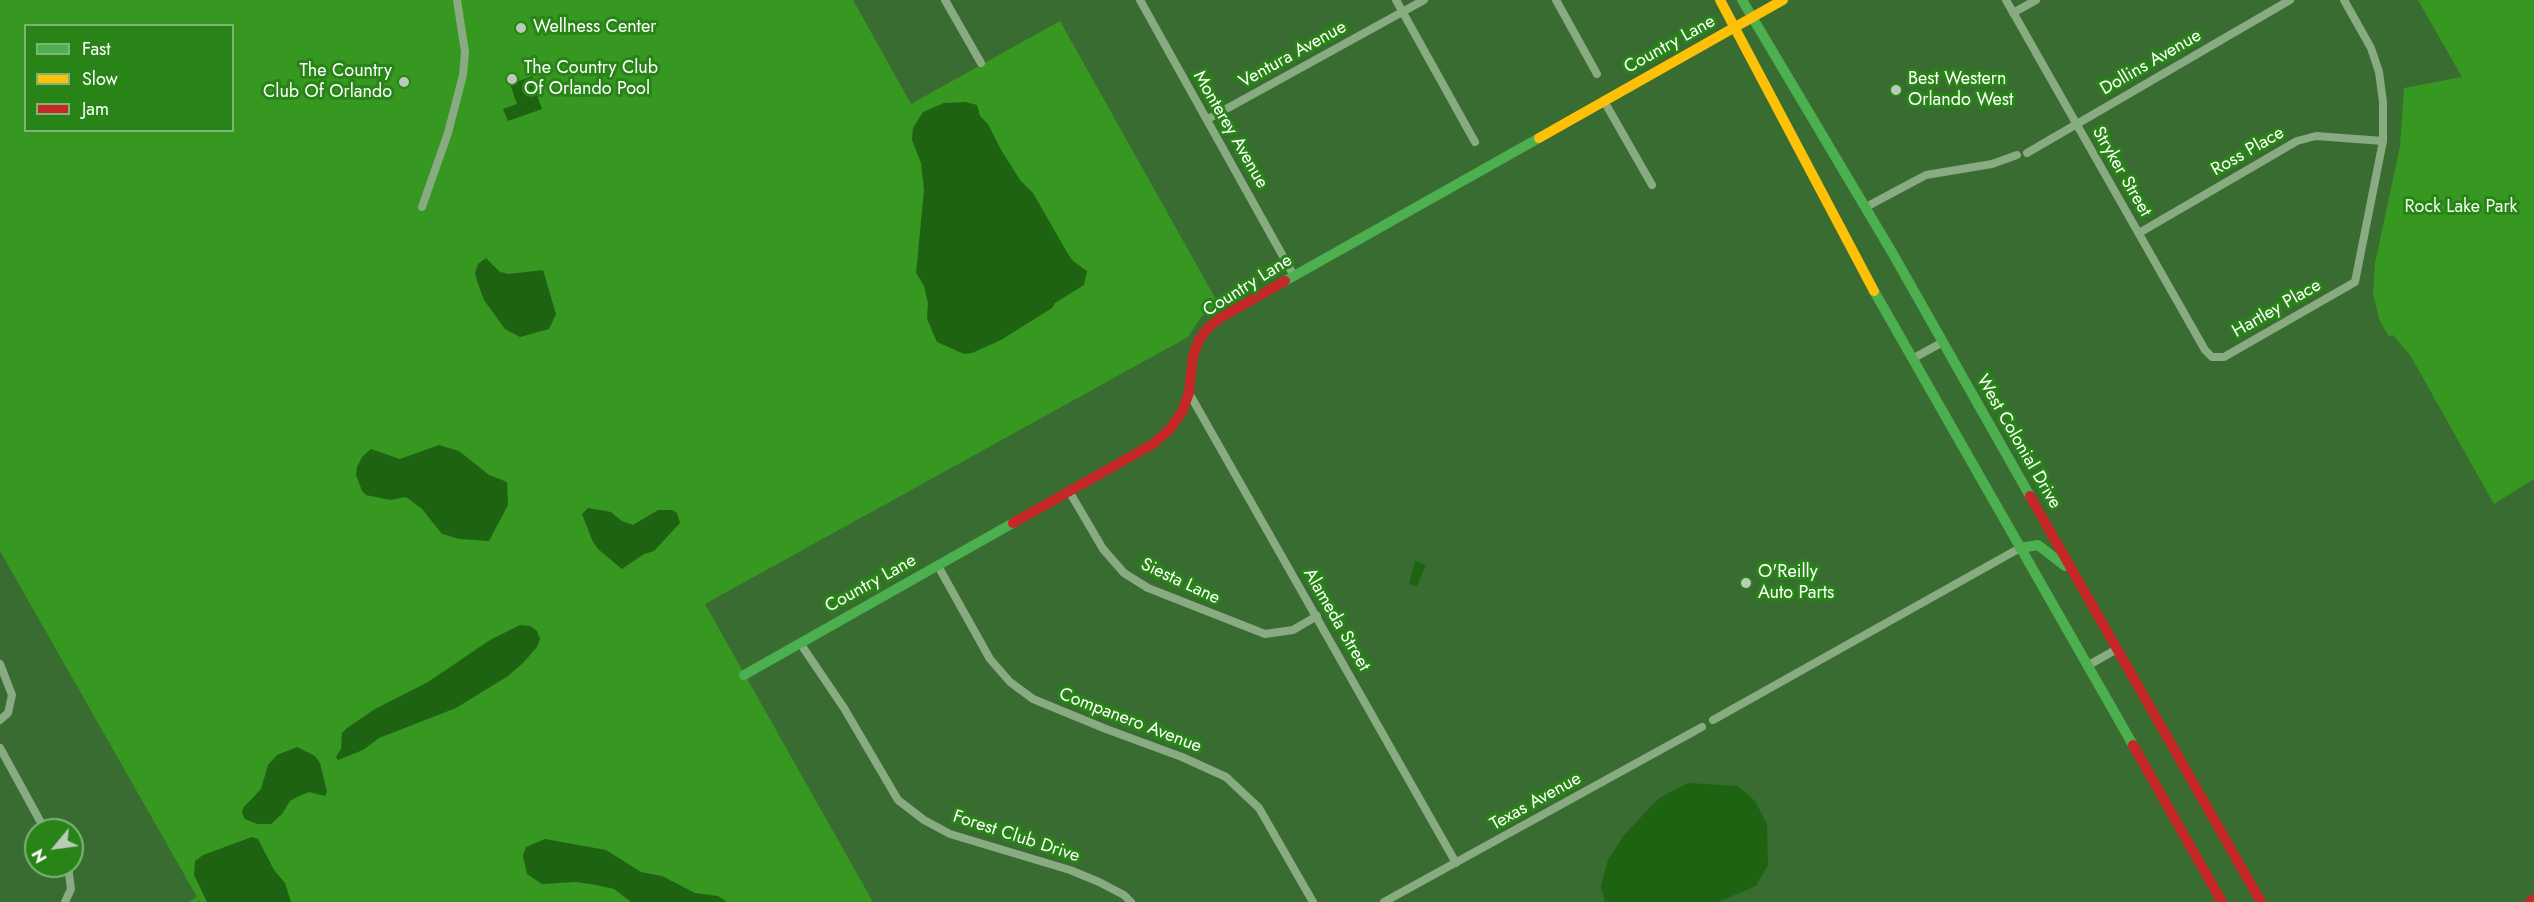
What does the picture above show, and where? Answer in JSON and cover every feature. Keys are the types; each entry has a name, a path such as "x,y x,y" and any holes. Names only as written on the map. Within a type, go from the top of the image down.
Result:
{"main road":[{"path":"1720,0 1855,258 2222,902"},
{"name":"West Colonial Drive","path":"1742,0 1866,207 2261,902"},
{"name":"Country Lane","path":"744,675 1153,444 1169,430 1182,412 1189,393 1193,356 1208,328 1294,276 1783,0"},
{"path":"2020,548 2038,545 2074,574"},
{"path":"2530,902 2534,899"}],"street":[{"path":"422,207 448,133 463,75 465,52 457,0"},
{"path":"945,0 981,63"},
{"name":"Monterey Avenue","path":"1140,0 1294,276"},
{"path":"1396,0 1475,142"},
{"name":"Ventura Avenue","path":"1208,119 1424,0"},
{"path":"1556,0 1597,74"},
{"name":"Stryker Street","path":"2006,0 2205,350 2212,357"},
{"path":"2013,13 2036,0"},
{"name":"Dollins Avenue","path":"2027,153 2290,0"},
{"path":"2344,0 2371,48 2379,72 2383,102 2383,141"},
{"path":"1604,101 1652,185"},
{"name":"Ross Place","path":"2139,233 2297,141 2316,136 2383,141"},
{"name":"Hartley Place","path":"2212,357 2224,357 2355,282 2383,141"},
{"path":"1866,207 1926,175 1992,164 2017,155"},
{"path":"1912,359 1943,342"},
{"name":"Alameda Street","path":"1189,393 1456,863"},
{"name":"Siesta Lane","path":"1069,491 1103,549 1124,573 1148,588 1265,634 1293,630 1317,616"},
{"path":"1713,720 2020,548"},
{"name":"Companero Avenue","path":"938,566 990,659 1010,682 1033,699 1182,757 1226,777 1246,792 1259,808 1313,902"},
{"name":"Forest Club Drive","path":"800,643 844,708 898,801 924,820 950,834 1070,870 1108,886 1131,902"},
{"path":"2087,666 2117,649"},
{"path":"0,664 12,695 8,713 0,720"},
{"name":"Texas Avenue","path":"1384,902 1702,727"},
{"path":"0,748 38,818"},
{"path":"65,902 71,889 70,878"}],"green space":[{"name":"The Country Club Of Orlando","path":"0,0 853,0 911,104 1060,21 1218,303 1201,317 1188,337 705,604 873,902 200,902 198,899 198,902 189,902 197,897 0,551"},
{"name":"Rock Lake Park","path":"2418,0 2534,0 2534,479 2494,504 2410,355 2393,335 2389,337 2379,319 2373,293 2375,263 2400,146 2404,88 2462,77"}],"shaded area":[{"name":"The Country Club Of Orlando Pool","path":"533,76 532,80 542,109 508,121 503,109 517,104 510,84"},
{"path":"965,102 977,105 980,116 988,124 1020,180 1033,193 1068,254 1073,261 1087,271 1084,285 1055,303 1052,308 1001,340 972,353 964,354 937,342 927,319 928,303 924,286 916,273 924,190 921,163 912,140 913,128 923,112 944,103"},
{"path":"486,258 500,272 509,274 543,270 556,314 549,329 520,337 505,329 484,300 477,281 475,273 478,264"},
{"path":"439,445 459,451 489,475 507,482 508,505 489,541 460,539 442,534 422,509 406,497 390,500 366,495 362,491 356,475 357,467 362,457 371,449 400,459"},
{"path":"588,508 611,512 622,521 633,525 658,510 672,510 677,513 680,523 654,551 644,554 622,569 598,549 592,540 582,514"},
{"path":"1415,561 1426,565 1417,586 1409,584"},
{"path":"520,625 530,626 537,631 540,639 537,647 508,676 456,708 379,738 363,750 338,760 336,757 341,749 342,733 347,728 375,709 428,682 490,640"},
{"path":"297,747 315,756 320,763 327,792 325,796 309,792 299,796 290,801 282,814 271,824 257,824 245,819 242,813 243,808 261,789 268,765 277,755"},
{"path":"1688,783 1738,786 1755,801 1767,824 1768,865 1756,886 1718,902 1605,902 1601,886 1608,860 1624,835 1659,798"},
{"path":"252,837 258,839 274,870 285,883 291,902 207,902 194,875 195,861 203,855"},
{"path":"545,839 606,850 641,872 662,876 695,893 718,896 727,902 631,902 614,889 591,884 576,882 542,884 527,874 523,856 526,847"}],"traffic: fast":[{"path":"1742,0 1893,254 2030,496"},
{"path":"1285,281 1539,138"},
{"path":"1874,291 2133,745"},
{"path":"744,675 1013,523"},
{"path":"2020,548 2038,545 2065,566"}],"traffic: slow":[{"path":"1720,0 1874,291"},
{"path":"1539,138 1783,0"}],"traffic: jam":[{"path":"1013,523 1153,444 1169,430 1182,412 1189,393 1193,356 1199,340 1208,328 1220,318 1285,281"},
{"path":"2030,496 2261,902"},
{"path":"2133,745 2222,902"},
{"path":"2530,902 2534,899"}],"place":[{"name":"Wellness Center","path":"521,28"},
{"name":"The Country Club Of Orlando Pool","path":"512,79"},
{"name":"The Country Club Of Orlando","path":"404,82"},
{"name":"Best Western Orlando West","path":"1896,90"},
{"name":"O'Reilly Auto Parts","path":"1746,583"}]}
